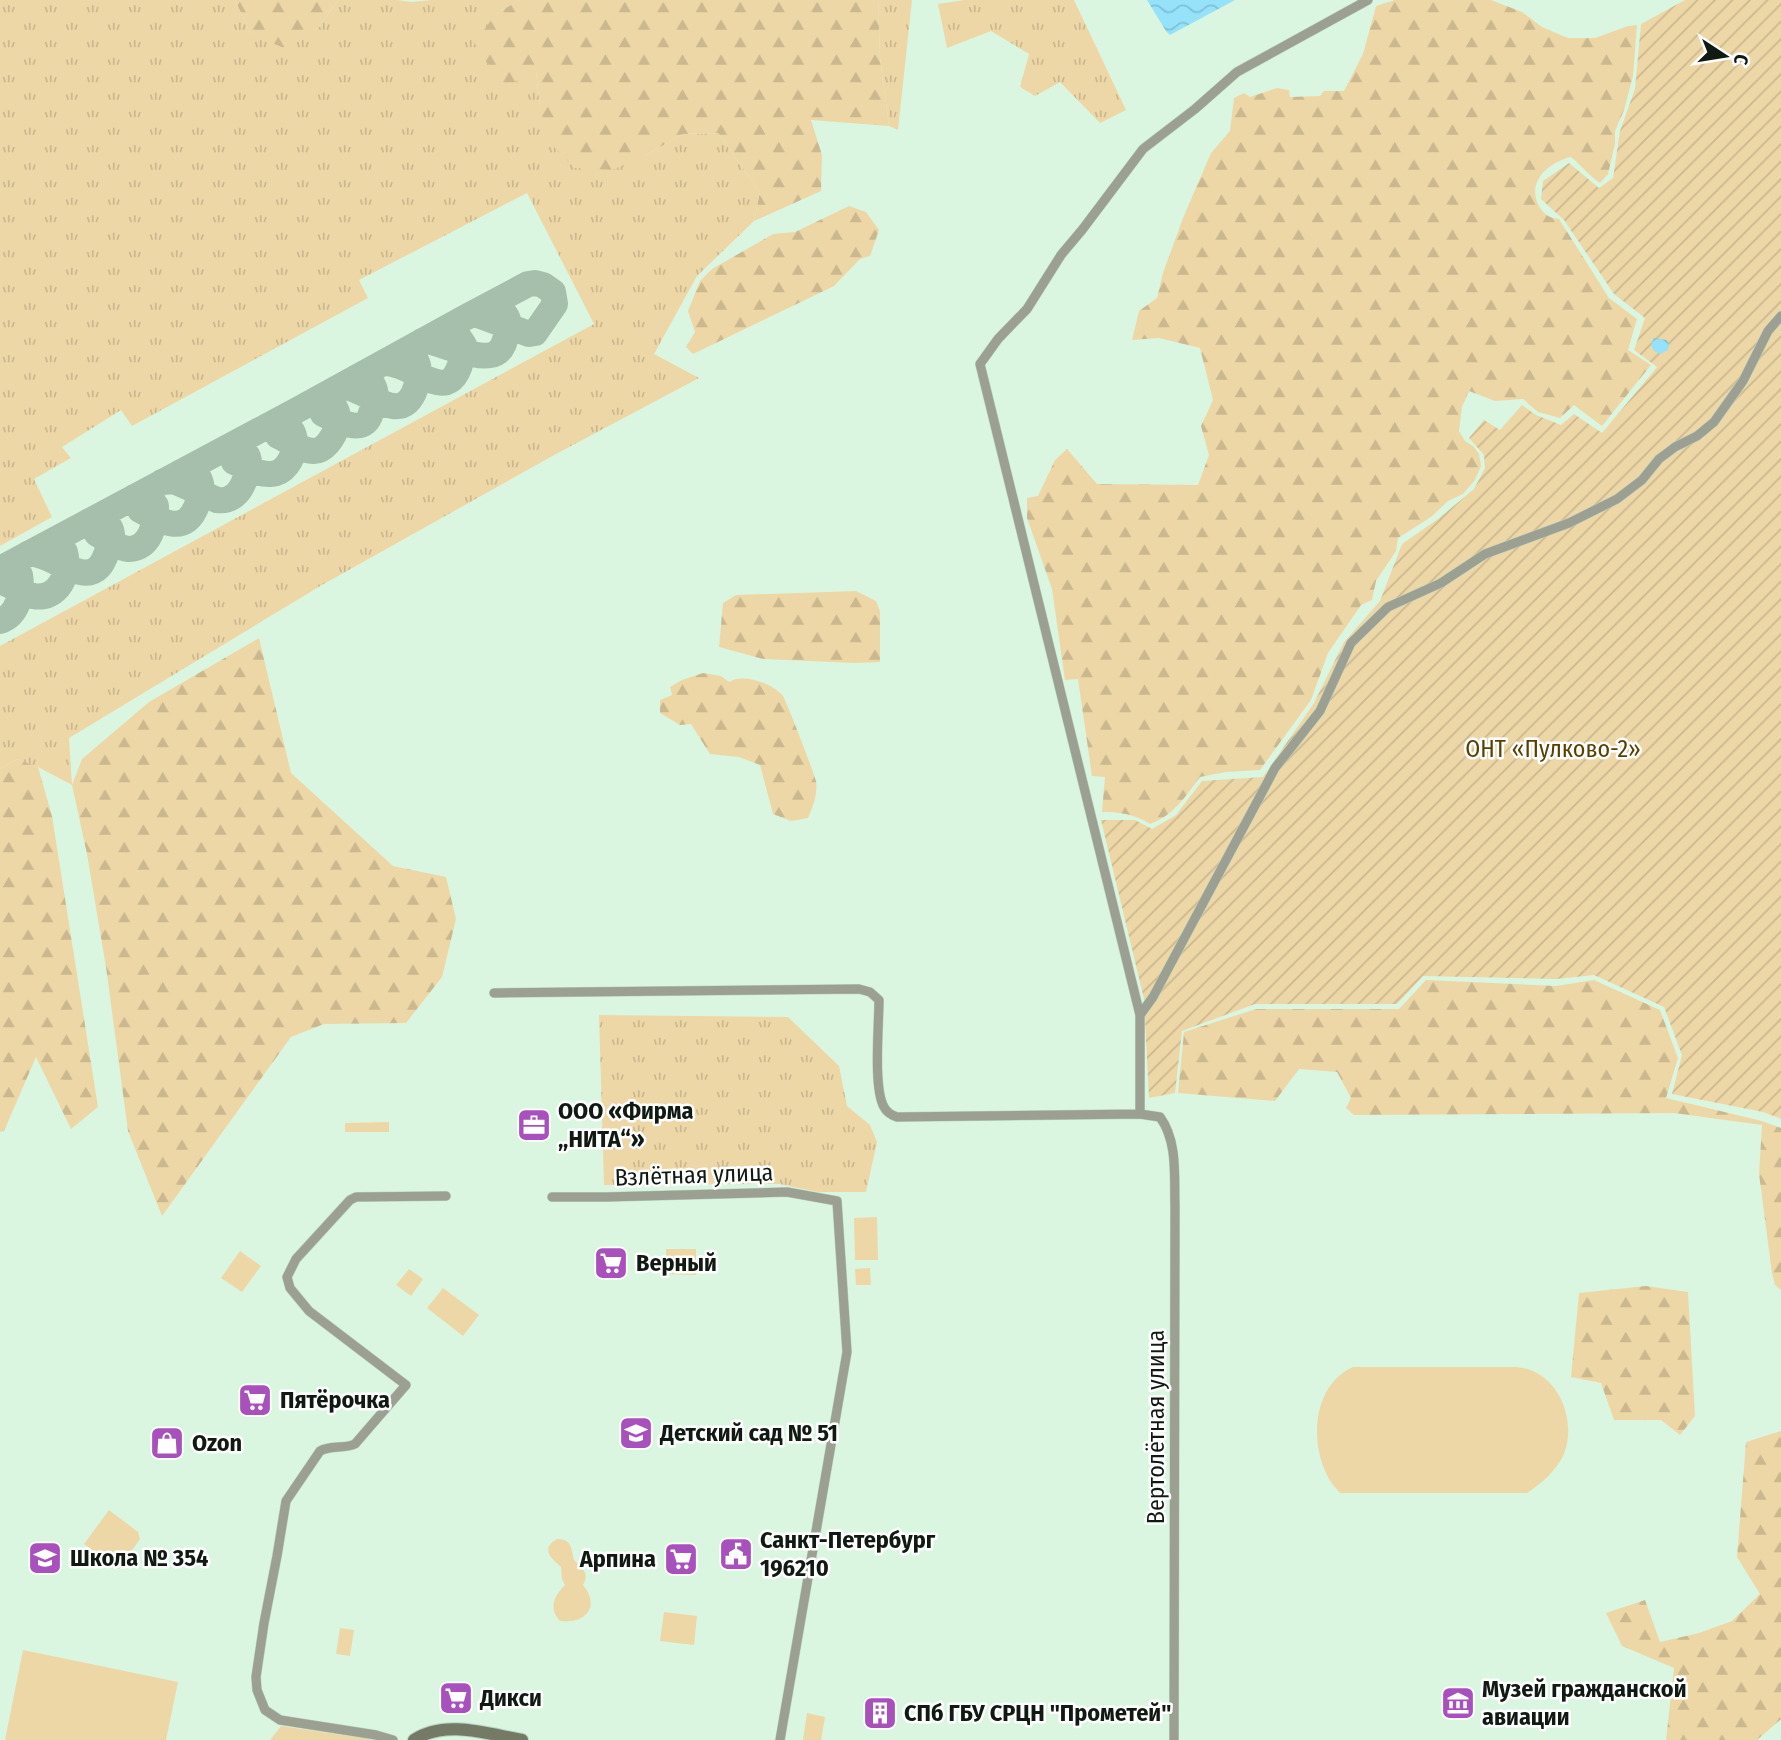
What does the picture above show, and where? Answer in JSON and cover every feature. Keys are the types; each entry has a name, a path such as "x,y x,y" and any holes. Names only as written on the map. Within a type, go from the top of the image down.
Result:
{"street":[{"path":"494,993 859,989 870,992 879,1000 878,1088 882,1105 888,1114 897,1117 1140,1114 1140,1016 980,364 1027,309 1060,255 1143,149 1237,72 1368,0"},
{"path":"1140,1016 1153,997 1275,768 1320,711 1351,643 1388,607 1441,583 1485,554 1569,523 1617,499 1642,480 1659,459 1697,436 1714,422 1742,381 1768,331 1781,316"},
{"name":"Вертолётная улица","path":"1140,1114 1160,1117 1167,1127 1171,1138 1175,1206 1174,1740"},
{"name":"Взлётная улица","path":"552,1197 606,1198 787,1192 837,1201 847,1352 780,1740"},
{"path":"393,1740 280,1720 265,1710 257,1690 256,1677 262,1637 286,1501 320,1451 355,1444 406,1385 309,1311 290,1288 287,1278 296,1259 349,1200 446,1196"},
{"path":"414,1740 426,1732 454,1729 522,1740"}],"green space":[{"path":"0,0 235,0 251,34 319,27 338,0 519,0 496,14 536,71 540,107 646,155 683,134 718,133 760,192 754,221 697,276 654,354 699,378 556,454 322,585 69,738 72,785 17,759 0,769 0,646 594,324 527,193 359,280 368,298 132,426 121,410 62,447 71,458 34,479 52,517 0,546"},
{"path":"235,0 338,0 319,27 284,48 251,34"},
{"path":"519,0 878,0 880,58 889,126 811,120 822,155 821,191 754,221 760,192 718,133 683,134 612,170 575,168 549,142 540,107 536,71 505,87 474,43 496,14"},
{"path":"878,0 912,0 898,130 889,126 880,58"},
{"path":"964,0 1074,0 1126,110 1100,123 1060,82 1035,96 1020,87 1029,54 991,31 947,48 938,4"},
{"path":"1395,0 1491,0 1522,12 1542,27 1568,38 1595,38 1637,25 1633,76 1615,131 1608,174 1600,183 1571,157 1563,159 1542,173 1535,195 1544,213 1559,219 1609,298 1637,319 1628,350 1651,365 1602,426 1574,405 1560,418 1538,412 1523,399 1495,401 1469,391 1462,407 1459,431 1479,454 1481,466 1475,480 1463,494 1448,501 1431,517 1398,538 1396,551 1376,581 1372,600 1361,605 1328,653 1311,700 1260,770 1200,777 1172,810 1150,824 1127,814 1102,812 1105,777 1092,776 1078,679 1065,680 1052,589 1027,518 1027,498 1038,496 1055,460 1067,449 1097,484 1198,485 1209,455 1201,426 1213,400 1200,348 1159,338 1132,340 1139,311 1157,298 1183,218 1211,153 1230,131 1234,98 1244,93 1250,97 1277,88 1289,90 1290,97 1320,96 1324,91 1344,91 1363,54 1376,6"},
{"name":"ОНТ «Пулково-2»","path":"1685,0 1781,0 1781,1119 1763,1112 1672,1094 1682,1055 1664,1007 1594,975 1556,979 1423,976 1397,1004 1255,1004 1182,1031 1175,1093 1149,1098 1144,999 1101,820 1135,820 1152,829 1176,815 1202,781 1263,777 1314,703 1344,642 1380,601 1402,544 1474,489 1485,468 1484,455 1469,438 1484,420 1500,430 1522,405 1536,415 1561,425 1574,414 1602,433 1657,367 1634,350 1645,318 1614,294 1564,220 1541,199 1543,181 1569,163 1599,188 1613,178 1620,131 1635,89 1641,24"},
{"path":"849,206 866,212 879,230 870,256 860,259 834,286 693,354 686,347 695,332 688,311 700,281 712,269 773,234 795,232"},
{"path":"856,591 876,601 880,611 880,662 763,659 719,647 723,603 736,595"},
{"path":"259,638 291,773 393,866 446,877 456,919 442,977 406,1023 324,1024 291,1037 162,1216 128,1131 106,967 72,785 82,759 149,702"},
{"path":"703,673 721,676 729,682 735,679 757,681 772,687 783,696 816,781 816,795 808,818 791,821 773,814 760,765 739,757 710,754 691,724 680,725 660,713 660,700 672,695 670,687"},
{"path":"17,759 38,767 52,816 98,1107 71,1129 36,1057 4,1131 0,1132 0,769"},
{"path":"1426,980 1556,986 1594,980 1660,1010 1678,1058 1666,1098 1781,1128 1781,1290 1775,1285 1772,1273 1759,1174 1762,1125 1674,1113 1354,1115 1346,1108 1351,1098 1337,1072 1299,1069 1275,1101 1178,1093 1184,1032 1256,1009 1399,1009"},
{"path":"599,1015 788,1017 839,1066 847,1106 870,1125 877,1142 866,1192 818,1192 779,1184 604,1185"},
{"path":"389,1122 389,1132 345,1132 345,1123"},
{"path":"877,1217 878,1260 855,1260 854,1218"},
{"path":"666,1249 696,1249 696,1275 666,1274"},
{"path":"240,1251 261,1266 242,1292 221,1278"},
{"path":"870,1268 871,1285 856,1285 855,1269"},
{"path":"409,1269 423,1279 411,1296 396,1285"},
{"path":"1646,1286 1688,1292 1695,1416 1680,1435 1661,1420 1614,1420 1601,1383 1571,1377 1579,1293"},
{"path":"443,1288 479,1315 463,1336 427,1308"},
{"path":"1353,1367 1516,1367 1537,1373 1554,1388 1565,1409 1568,1432 1564,1454 1548,1476 1527,1493 1340,1493 1321,1461 1317,1430 1323,1399 1330,1386 1340,1375"},
{"path":"1781,1431 1781,1719 1757,1740 1666,1740 1674,1668 1622,1646 1606,1613 1645,1600 1660,1642 1699,1633 1732,1621 1760,1594 1737,1557 1746,1442"},
{"path":"109,1510 138,1532 140,1539 119,1569 84,1544"},
{"path":"557,1539 568,1542 574,1560 585,1574 583,1585 591,1600 590,1607 583,1617 577,1620 560,1621 554,1612 555,1598 565,1585 561,1567 548,1550"},
{"path":"664,1612 697,1616 694,1645 660,1641"},
{"path":"340,1628 354,1630 350,1656 336,1654"},
{"path":"23,1650 178,1682 166,1740 5,1740"},
{"path":"807,1713 825,1717 821,1740 803,1740"},
{"path":"281,1726 364,1738 373,1740 270,1740"}],"water":[{"path":"1147,0 1235,0 1170,35"},
{"path":"1654,338 1667,340 1668,350 1660,354 1654,351 1651,345"}],"taxiway":[{"path":"535,283 553,292 555,304 535,333 529,334 478,315 470,315 528,284 535,283"},
{"path":"422,341 464,352 492,355 500,350 506,338 508,322 503,312"},
{"path":"0,569 470,315"},
{"path":"383,363 396,365 443,383 452,379 459,367 464,345 458,336"},
{"path":"342,386 383,403 402,405 410,399 416,387 419,370 416,360"},
{"path":"323,414 350,425 361,425 368,419 374,404 376,393 373,385"},
{"path":"278,436 309,451 321,449 328,443 337,425 338,416 335,408 328,402 317,399"},
{"path":"234,462 266,474 280,471 287,465 292,456 294,437 291,429 284,424 273,424"},
{"path":"162,482 174,481 217,500 233,497 243,485 249,462 246,453 238,449 225,449"},
{"path":"140,510 172,524 186,521 192,515 201,495 199,478"},
{"path":"97,534 128,549 142,545 153,527 156,506 147,498 134,497"},
{"path":"28,554 46,557 83,573 92,572 104,560 112,534 106,522 89,521"},
{"path":"0,581 33,596 49,594 61,584 66,568 65,552"},
{"path":"0,621 15,609 21,589 20,575"}],"place":[{"name":"ООО «Фирма „НИТА“»","path":"534,1125"},
{"name":"Верный","path":"611,1263"},
{"name":"Пятёрочка","path":"255,1400"},
{"name":"Детский сад № 51","path":"636,1433"},
{"name":"Ozon","path":"167,1443"},
{"name":"Санкт-Петербург 196210","path":"736,1554"},
{"name":"Школа № 354","path":"45,1558"},
{"name":"Арпина","path":"681,1559"},
{"name":"Дикси","path":"456,1698"},
{"name":"Музей гражданской авиации","path":"1458,1703"},
{"name":"СПб ГБУ СРЦН \"Прометей\"","path":"880,1713"}]}
